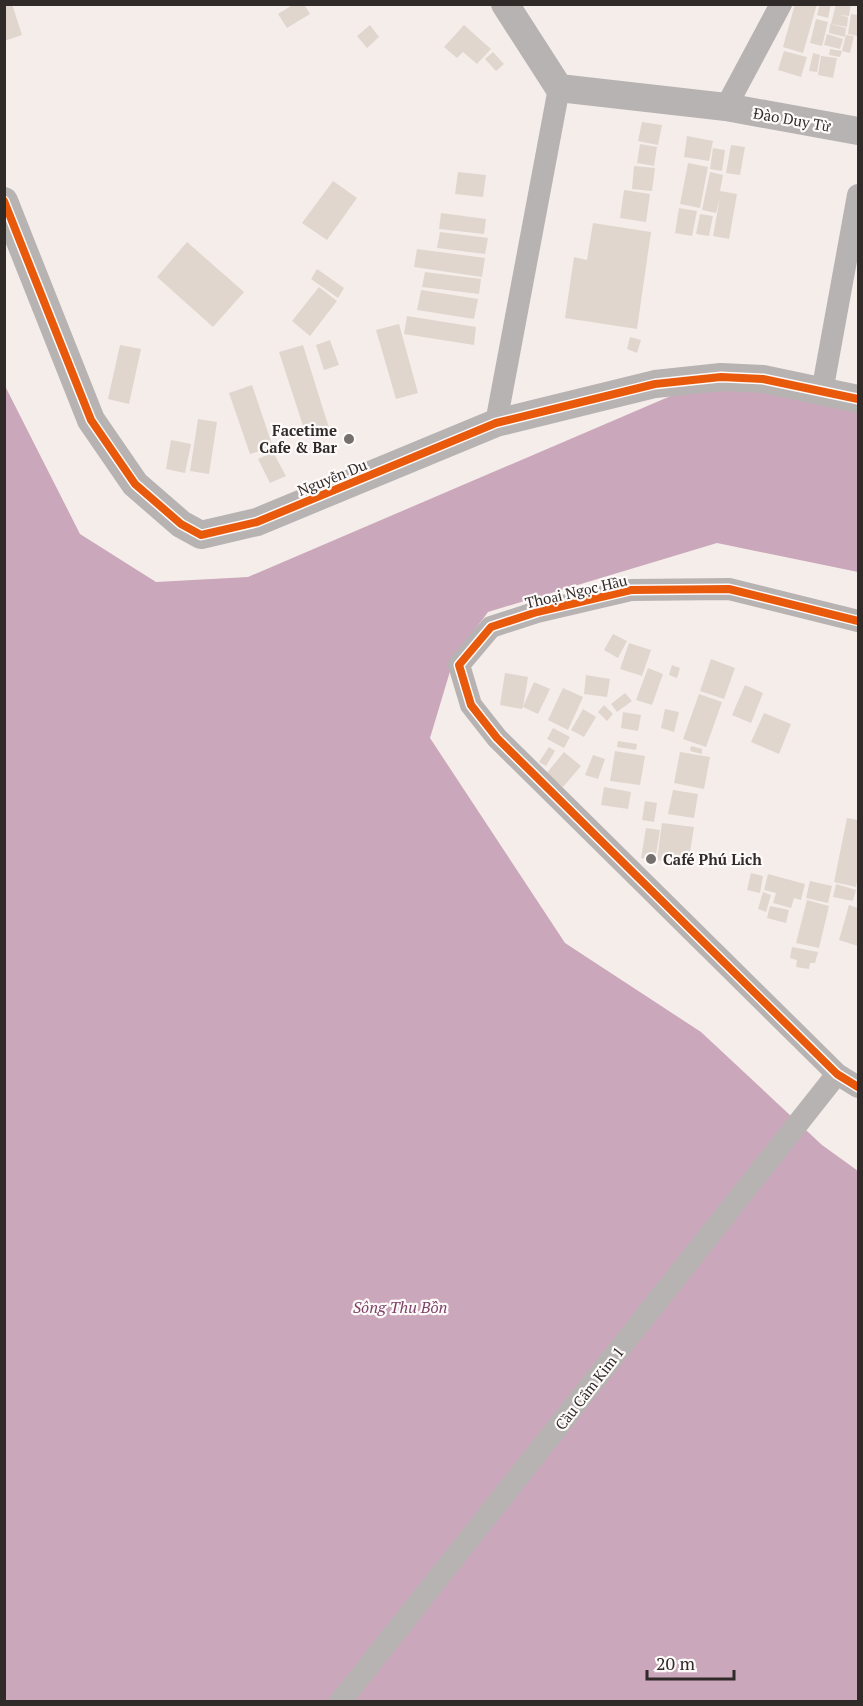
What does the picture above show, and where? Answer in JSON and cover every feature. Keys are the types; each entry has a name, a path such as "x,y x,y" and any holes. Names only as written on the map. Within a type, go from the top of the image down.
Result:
{"street":[{"path":"496,423 559,88 505,4"},
{"path":"726,107 781,4"},
{"name":"Đào Duy Từ","path":"559,88 726,107 858,131"},
{"path":"822,392 858,195"},
{"name":"Nguyễn Du","path":"4,201 91,420 135,484 181,524 201,536 257,522 496,423 654,384 721,376 763,379 858,399"},
{"name":"Thoại Ngọc Hầu","path":"837,1074 497,738 471,705 459,665 491,627 537,612 631,590 729,589 858,621"},
{"path":"837,1074 858,1087"},
{"name":"Cầu Cẩm Kim 1","path":"340,1701 837,1074"}],"water":[{"name":"Sông Thu Bồn","path":"730,383 858,409 858,572 717,543 488,612 454,658 430,738 565,943 701,1032 822,1145 858,1171 858,1701 5,1701 4,384 80,534 156,582 248,577 680,392"}],"building":[{"path":"4,4 12,4 22,35 4,41"},
{"path":"294,4 304,4 310,14 287,28 278,14"},
{"path":"795,4 817,4 803,53 783,47"},
{"path":"820,4 831,4 828,18 817,15"},
{"path":"836,4 851,4 849,16 839,15 848,17 847,27 831,24"},
{"path":"851,14 858,15 858,36 848,34"},
{"path":"816,19 828,22 822,46 810,43"},
{"path":"830,24 846,28 845,37 829,33"},
{"path":"370,25 379,37 367,48 357,36"},
{"path":"464,25 491,49 477,64 463,52 457,58 444,47"},
{"path":"827,34 843,39 840,49 824,45"},
{"path":"846,35 854,36 850,53 842,51"},
{"path":"830,49 842,51 840,57 829,55"},
{"path":"784,51 807,57 801,77 778,70"},
{"path":"493,52 504,64 496,71 485,59"},
{"path":"813,53 820,55 817,72 809,71"},
{"path":"821,56 837,58 833,78 818,75"},
{"path":"642,122 662,125 658,145 638,141"},
{"path":"687,136 713,141 709,161 684,157"},
{"path":"640,144 657,147 654,166 637,163"},
{"path":"731,145 745,147 740,175 726,173"},
{"path":"713,148 725,150 722,171 710,169"},
{"path":"688,163 708,167 700,208 680,204"},
{"path":"634,166 655,168 652,191 632,189"},
{"path":"458,172 486,175 483,197 455,194"},
{"path":"710,172 723,175 720,191 737,194 729,239 713,236 720,197 716,213 702,210"},
{"path":"333,181 357,198 327,240 302,223"},
{"path":"624,190 650,194 646,222 620,218"},
{"path":"679,208 697,211 692,236 675,233"},
{"path":"441,213 486,219 484,234 439,229"},
{"path":"700,214 713,216 709,236 696,234"},
{"path":"593,223 651,232 637,329 565,318 574,257 587,260"},
{"path":"440,232 488,238 485,254 437,248"},
{"path":"187,242 244,292 213,327 157,277"},
{"path":"417,249 485,258 482,277 414,267"},
{"path":"317,269 344,288 338,298 311,279"},
{"path":"425,272 481,279 479,294 422,287"},
{"path":"319,287 337,301 310,336 292,321"},
{"path":"421,290 478,299 474,319 417,310"},
{"path":"407,316 476,327 474,345 404,334"},
{"path":"399,324 418,393 396,399 376,330"},
{"path":"630,337 641,340 637,353 627,349"},
{"path":"330,340 339,365 324,370 316,345"},
{"path":"120,345 141,349 129,404 108,399"},
{"path":"303,345 330,431 307,438 279,352"},
{"path":"252,385 273,447 250,454 229,393"},
{"path":"198,419 217,422 209,474 190,471"},
{"path":"171,440 191,444 185,473 166,469"},
{"path":"273,452 286,476 270,483 258,459"},
{"path":"613,634 627,641 618,658 604,650"},
{"path":"629,643 651,650 642,676 620,669"},
{"path":"711,659 735,668 724,699 700,691"},
{"path":"672,665 680,668 677,678 669,675"},
{"path":"648,668 663,674 652,705 636,700"},
{"path":"505,673 528,677 522,709 500,705"},
{"path":"586,675 610,679 607,697 584,694"},
{"path":"534,682 550,689 538,714 523,707"},
{"path":"745,685 763,693 751,723 732,715"},
{"path":"563,688 583,697 568,730 548,720"},
{"path":"625,693 632,701 617,712 611,704"},
{"path":"699,694 722,702 706,747 683,739"},
{"path":"604,705 613,714 607,721 598,712"},
{"path":"583,709 596,717 584,737 571,730"},
{"path":"665,709 679,712 674,732 661,728"},
{"path":"623,712 641,715 638,731 621,728"},
{"path":"764,713 791,724 779,754 751,742"},
{"path":"553,728 570,737 564,748 547,739"},
{"path":"618,741 637,744 636,750 617,747"},
{"path":"691,746 702,749 702,754 690,751"},
{"path":"549,747 555,751 546,766 539,762"},
{"path":"615,751 645,756 640,785 610,781"},
{"path":"564,752 581,766 563,787 546,774"},
{"path":"680,752 710,757 704,789 674,783"},
{"path":"593,755 605,759 598,779 585,775"},
{"path":"604,787 631,792 628,809 601,805"},
{"path":"673,790 698,794 694,818 668,814"},
{"path":"645,801 657,803 654,822 642,820"},
{"path":"847,818 858,820 856,887 834,882"},
{"path":"662,823 694,827 688,865 657,860"},
{"path":"646,828 660,830 655,860 641,858"},
{"path":"751,873 763,876 760,893 747,890"},
{"path":"768,874 805,884 801,900 794,898 791,908 773,903 776,893 764,890"},
{"path":"810,881 832,886 828,903 806,898"},
{"path":"836,884 856,890 853,901 833,897"},
{"path":"763,892 771,895 766,912 758,909"},
{"path":"807,900 829,906 819,948 796,943"},
{"path":"849,905 858,908 858,946 839,940"},
{"path":"770,906 789,910 786,923 767,918"},
{"path":"792,947 818,952 815,963 810,963 809,969 796,967 797,960 790,958"}],"cycle path":[{"path":"4,201 91,420 135,484 181,524 201,535 257,522 496,423 655,384 721,377 763,379 858,399"},
{"path":"858,621 729,589 631,590 537,612 491,627 459,665 471,705 497,738 837,1074 858,1087"}],"place":[{"name":"Facetime Cafe & Bar","path":"349,439"},
{"name":"Café Phú Lich","path":"651,859"}]}
